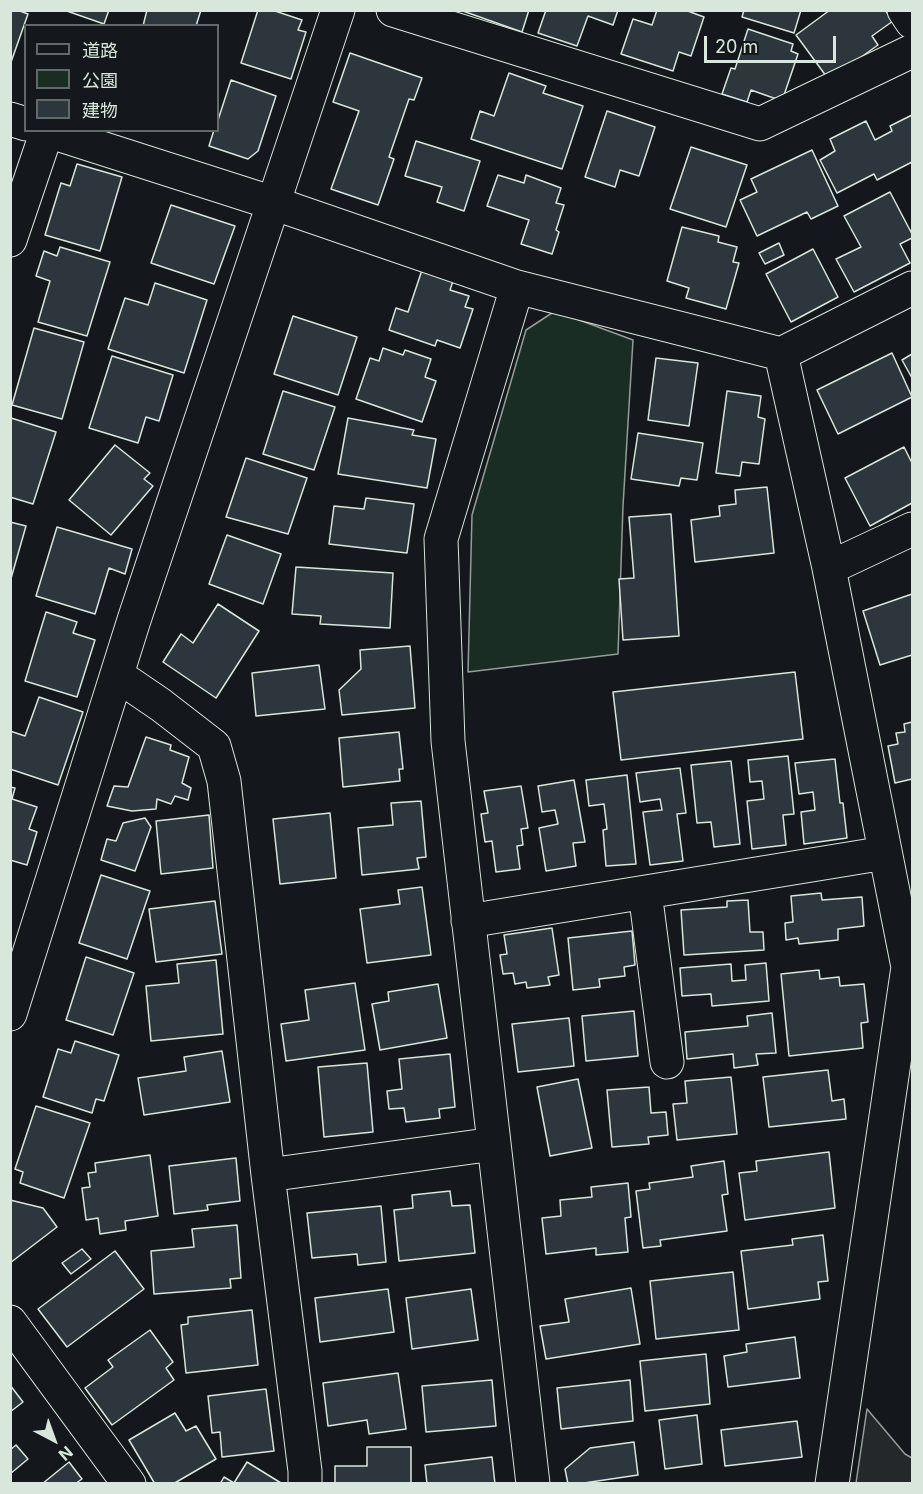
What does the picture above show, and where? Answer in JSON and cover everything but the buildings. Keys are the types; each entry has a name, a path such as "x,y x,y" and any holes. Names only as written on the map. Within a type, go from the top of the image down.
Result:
{"street":[{"path":"10,1014 16,977 338,10"},
{"path":"393,10 760,124 912,51"},
{"path":"904,10 912,22"},
{"path":"10,240 46,132"},
{"path":"49,132 273,203 517,287 782,354 912,288"},
{"path":"517,287 441,539 448,741 533,1484"},
{"path":"782,354 829,568 910,968 832,1484"},
{"path":"829,568 912,529"},
{"path":"117,675 214,746 224,782 268,1175 305,1471 304,1484"},
{"path":"468,921 885,853"},
{"path":"645,892 667,1062"},
{"path":"268,1175 494,1144"},
{"path":"10,1322 129,1484"}],"green space":[{"path":"555,311 633,340 623,506 618,654 468,672 472,515 526,330"}],"shaded area":[{"path":"867,1409 905,1454 912,1458 912,1483 856,1483"}]}
